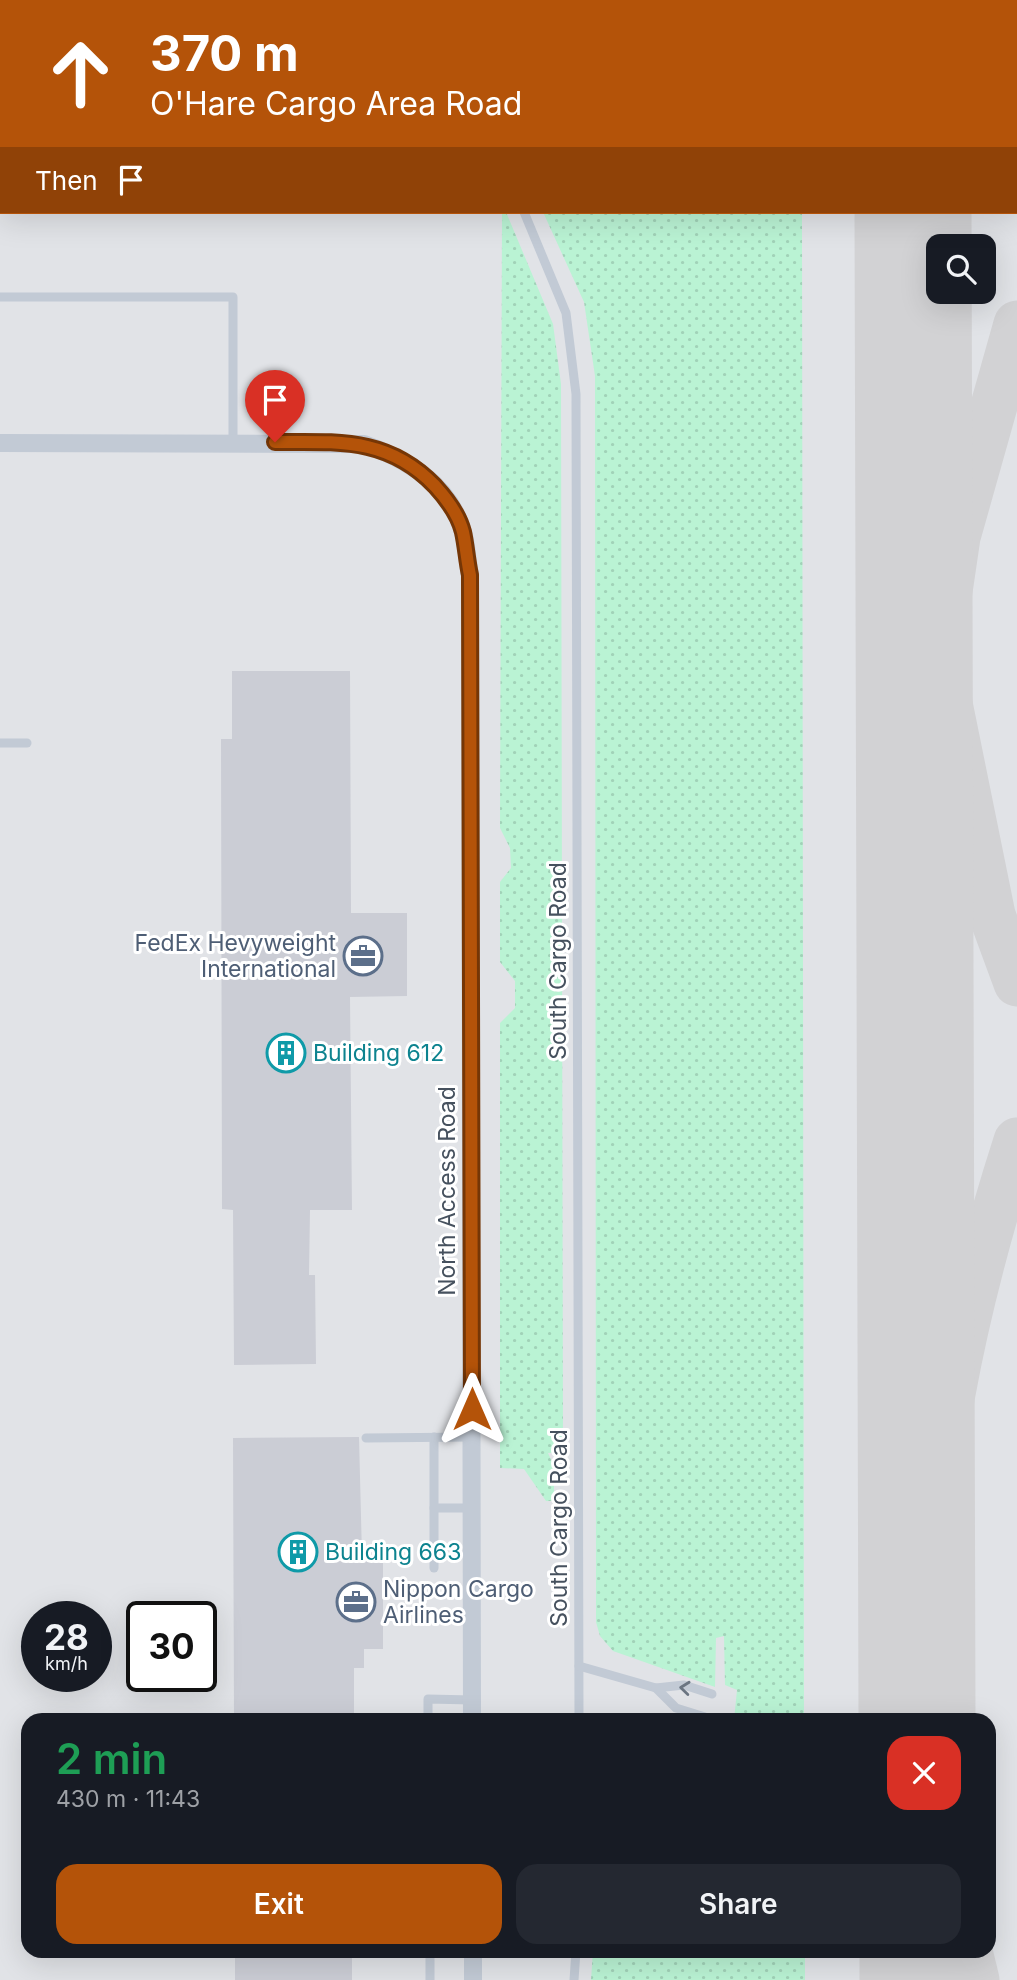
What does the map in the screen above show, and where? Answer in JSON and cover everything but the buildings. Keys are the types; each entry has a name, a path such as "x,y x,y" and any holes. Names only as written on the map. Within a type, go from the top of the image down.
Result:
{"street":[{"name":"North Access Road","path":"0,443 364,444 396,455 418,468 444,495 463,530 470,575 472,1713"},
{"path":"473,1958 474,1980"}],"lane":[{"name":"South Cargo Road","path":"525,214 566,313 576,394 579,1713"},
{"path":"0,297 233,298 233,443"},
{"path":"0,743 27,743"},
{"path":"434,1437 434,1568"},
{"path":"366,1438 472,1437"},
{"path":"434,1508 472,1508"},
{"path":"579,1666 656,1688 684,1685 712,1694"},
{"path":"656,1688 676,1708 692,1713"},
{"path":"429,1713 429,1699 472,1700"},
{"path":"430,1958 430,1980"},
{"path":"574,1980 576,1958"}],"shaded area":[{"path":"0,214 1017,214 1017,1980 0,1980"}],"green space":[{"path":"502,214 507,214 553,324 561,384 563,1452 548,1453 554,1466 554,1501 546,1501 524,1469 500,1468 500,1023 515,1008 515,981 500,962 500,882 511,868 510,848 500,828"},
{"path":"544,214 802,214 804,1713 735,1713 737,1690 725,1685 724,1636 716,1638 715,1687 613,1651 600,1636 596,1622 595,376 584,302"},
{"path":"593,1958 805,1958 805,1980 591,1980"}],"taxiway":[{"path":"914,311 925,535 941,664 992,915 1017,983"},
{"path":"948,598 957,537 1017,324"},
{"path":"915,956 935,710"},
{"path":"923,1713 935,1514 947,1419 977,1279 1017,1141"},
{"path":"971,1958 976,1980"}],"runway":[{"path":"913,214 917,1713"},
{"path":"918,1958 918,1980"}],"place":[{"name":"FedEx Hevyweight International","path":"363,956"},
{"name":"Building 612","path":"286,1053"},
{"name":"Building 663","path":"298,1552"},
{"name":"Nippon Cargo Airlines","path":"356,1602"}],"route":[{"path":"275,442 364,444 396,455 418,468 444,495 463,530 470,575 472,1409"}]}
